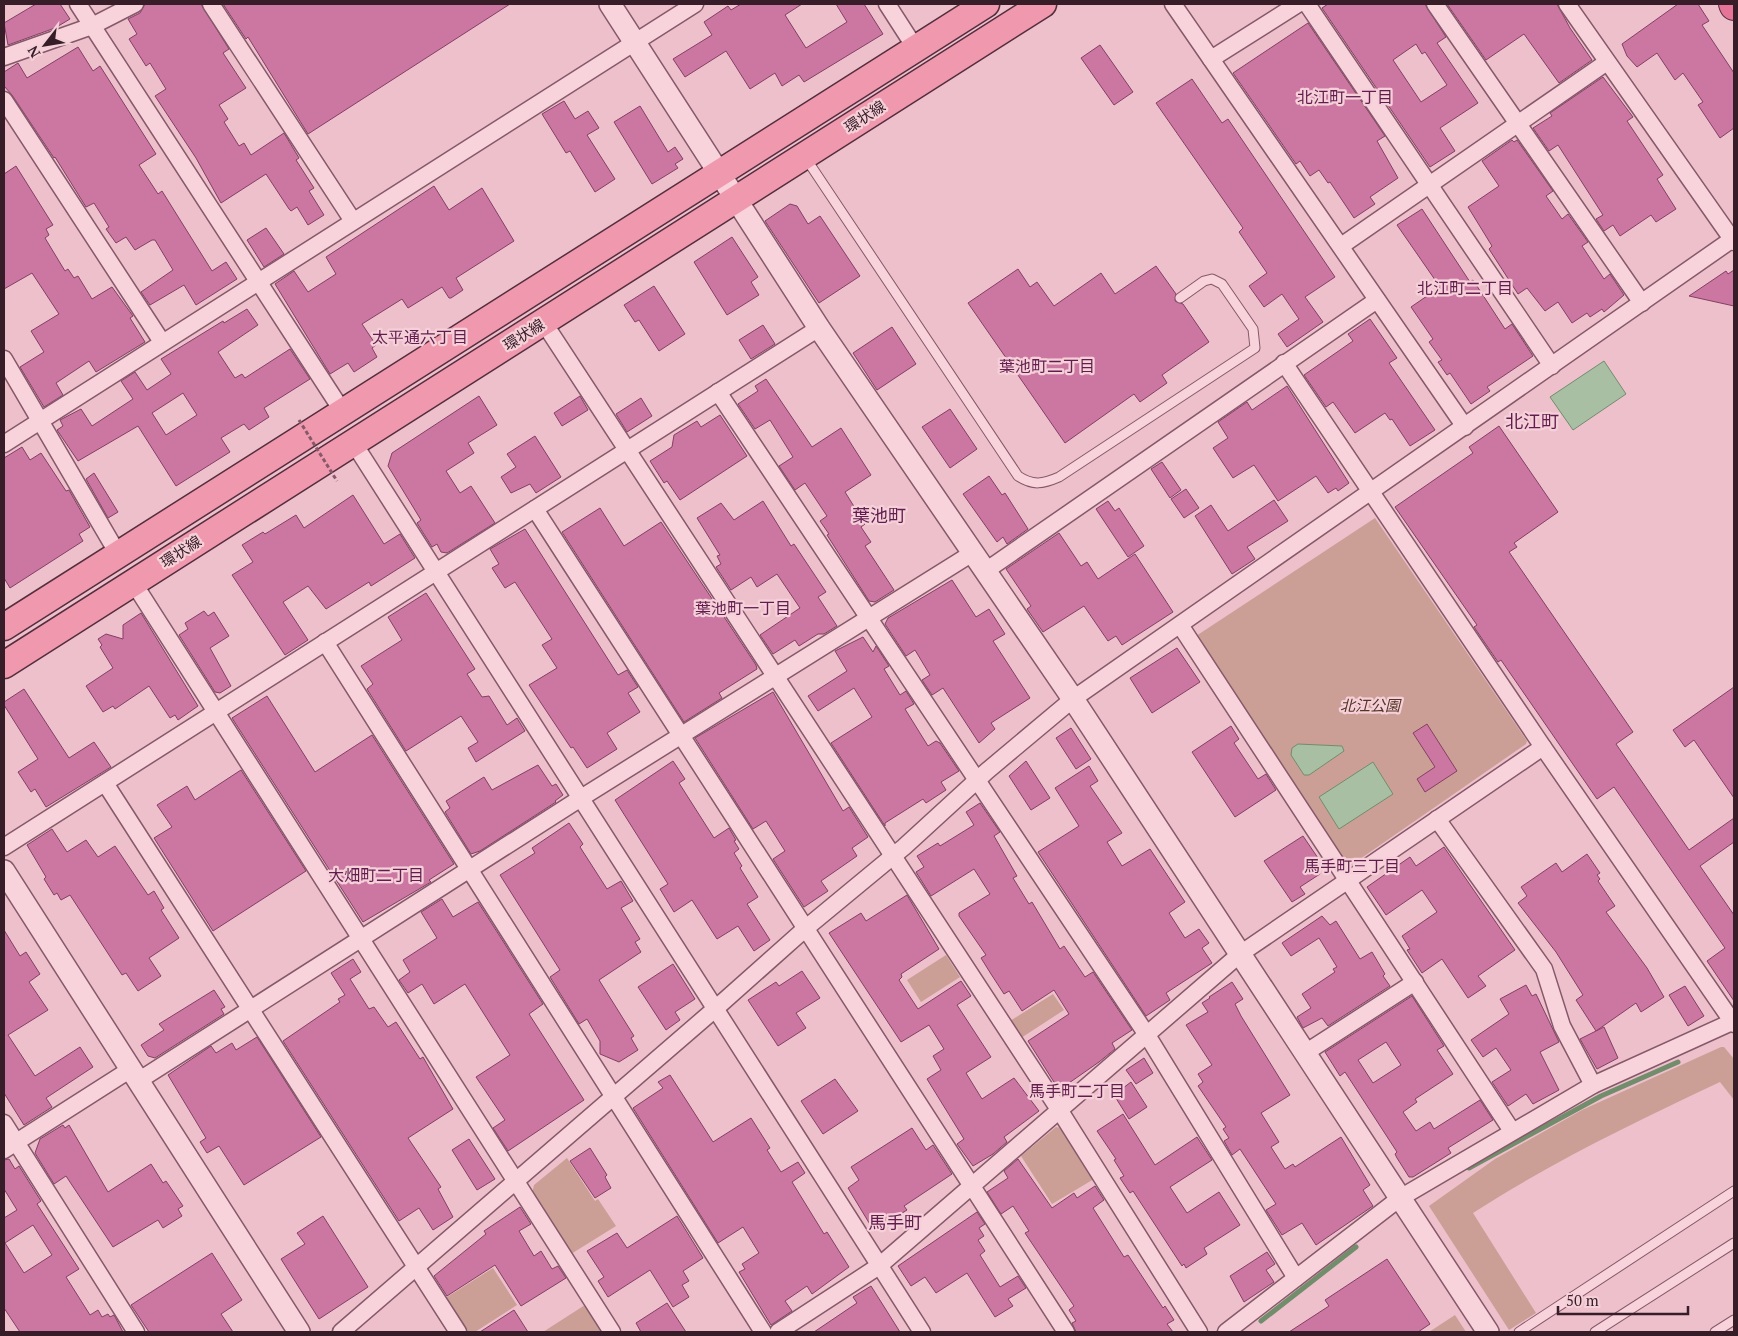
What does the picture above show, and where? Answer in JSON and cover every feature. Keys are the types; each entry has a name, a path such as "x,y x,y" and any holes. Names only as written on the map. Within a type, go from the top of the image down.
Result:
{"main road":[{"name":"環状線","path":"4,627 986,4"},
{"name":"環状線","path":"4,665 1043,4"}],"street":[{"path":"78,4 343,412"},
{"path":"4,57 92,26 136,4"},
{"path":"211,4 353,221"},
{"path":"610,4 819,328 971,554 1073,700 1488,1332"},
{"path":"4,444 695,4"},
{"path":"887,4 916,49"},
{"path":"1173,4 1465,427"},
{"path":"1211,59 1298,4"},
{"path":"1306,4 1552,366"},
{"path":"1435,4 1642,303"},
{"path":"341,1332 806,928 893,856 978,781 986,771 1073,700 1734,240 1567,4"},
{"path":"1341,246 1607,62"},
{"path":"4,100 162,342"},
{"path":"984,572 1284,363 1378,300"},
{"path":"544,323 1060,1110 1199,1332"},
{"path":"4,847 819,328"},
{"path":"4,359 38,421 118,554"},
{"path":"1226,1332 1400,1198 1593,1085 1734,1023 1542,747 1284,363"},
{"path":"718,392 1147,1035 1296,1278"},
{"path":"353,442 922,1332"},
{"path":"535,508 1066,1332"},
{"path":"10,1146 250,1009 581,798 971,554"},
{"path":"133,582 612,1332"},
{"path":"1180,625 1512,1131"},
{"path":"324,642 763,1332"},
{"path":"778,1332 879,1266 1240,954 1542,747"},
{"path":"105,783 458,1332"},
{"path":"1437,819 1544,969 1562,1026 1593,1085"},
{"path":"4,871 299,1332"},
{"path":"1305,1053 1414,982"},
{"path":"4,1123 10,1146 136,1332"}],"lane":[{"path":"804,156 1018,476 1028,483 1044,484 1059,477 1255,348 1253,329 1222,284 1212,279 1204,281 1180,298"},
{"path":"1519,1332 1734,1191"},
{"path":"1595,1332 1734,1243"},
{"path":"1715,1332 1734,1320"}],"path":[{"path":"299,420 337,481"}],"green space":[{"name":"北江公園","path":"1375,518 1527,741 1526,744 1347,868 1193,638"},
{"path":"946,955 960,977 921,1002 907,980"},
{"path":"1053,994 1064,1010 1021,1038 1010,1021"},
{"path":"1724,1047 1734,1059 1734,1100 1720,1082 1563,1160 1473,1213 1536,1313 1509,1330 1429,1206 1495,1159 1582,1110"},
{"path":"1056,1127 1061,1128 1094,1179 1052,1204 1021,1156"},
{"path":"567,1158 595,1201 598,1199 616,1226 571,1254 532,1194 534,1185"},
{"path":"493,1268 517,1305 475,1332 465,1332 444,1299"},
{"path":"585,1305 603,1332 543,1332"},
{"path":"1455,1315 1466,1332 1429,1332"}],"shaded area":[{"path":"1604,361 1626,394 1573,430 1550,397"},
{"path":"1298,744 1342,746 1344,751 1309,775 1304,775 1291,755 1292,748"},
{"path":"1373,762 1393,794 1339,829 1319,797"}],"building":[{"path":"36,4 60,4 70,19 55,28 8,45 4,23"},
{"path":"145,4 201,4 229,49 223,53 246,88 219,105 228,119 224,122 239,146 244,143 251,155 284,133 299,158 296,160 314,188 309,191 324,215 308,225 297,207 291,211 289,209 266,174 221,203 196,158 155,96 166,89 150,63 146,66 129,39 137,34 128,19 140,13"},
{"path":"223,4 510,4 308,134 248,37 246,39"},
{"path":"741,4 802,4 785,15 806,48 847,22 836,4 864,4 883,34 804,82 799,75 782,86 775,73 750,89 726,51 685,77 673,59 712,35 704,22 728,6 731,10"},
{"path":"1328,4 1425,4 1446,37 1437,43 1478,103 1440,128 1455,151 1430,167 1322,8","holes":["1416,44 1422,54 1425,52 1447,85 1421,102 1393,60"]},
{"path":"1447,4 1557,4 1570,28 1592,60 1559,83 1524,34 1486,60"},
{"path":"1678,4 1698,4 1709,21 1702,25 1734,73 1734,128 1720,138 1698,105 1703,102 1683,73 1675,80 1657,53 1637,67 1627,56 1622,44"},
{"path":"1308,23 1385,136 1377,141 1398,178 1370,197 1375,204 1354,218 1330,182 1328,183 1319,170 1310,176 1300,161 1296,164 1233,73"},
{"path":"1100,45 1133,92 1114,105 1081,58"},
{"path":"78,47 93,71 100,66 156,154 139,165 158,194 162,191 212,271 226,262 237,279 196,305 184,285 150,305 141,292 173,270 155,240 135,250 126,237 116,243 106,229 109,227 94,203 86,207 55,157 4,86 4,72 18,63 27,78"},
{"path":"1603,77 1633,117 1627,121 1663,175 1657,179 1676,209 1656,222 1651,215 1620,236 1613,225 1604,231 1596,219 1603,215 1558,145 1549,151 1533,128 1552,116 1550,113"},
{"path":"1192,79 1222,123 1228,119 1335,277 1305,297 1323,322 1287,347 1278,334 1299,319 1282,294 1264,307 1249,286 1267,273 1239,232 1243,228 1156,103"},
{"path":"564,101 575,119 588,111 599,128 587,135 615,179 595,192 570,151 566,153 542,114"},
{"path":"640,106 668,152 675,147 683,159 675,164 678,168 652,184 614,122"},
{"path":"1512,140 1514,142 1517,140 1553,191 1546,196 1562,219 1568,214 1588,242 1582,246 1604,279 1610,274 1624,295 1604,312 1602,309 1590,317 1587,313 1572,323 1558,302 1545,311 1527,288 1518,294 1489,249 1492,246 1468,207 1499,186 1482,161"},
{"path":"16,166 53,225 46,229 49,235 45,238 65,271 68,269 74,278 78,276 92,299 112,287 133,316 130,318 145,342 96,372 89,361 56,383 63,395 44,407 20,367 44,352 31,331 59,314 32,273 4,289 4,174"},
{"path":"434,186 449,210 482,188 514,241 456,278 463,290 451,298 449,298 442,287 408,308 402,299 362,324 376,345 372,348 377,357 354,372 348,363 330,374 275,284 294,271 308,292 336,274 326,257"},
{"path":"790,204 797,206 808,224 820,216 860,276 819,303 765,221"},
{"path":"1422,209 1470,282 1473,280 1505,329 1512,324 1533,356 1487,387 1490,391 1471,404 1450,373 1447,375 1438,362 1442,360 1429,342 1433,339 1411,307 1440,287 1397,225"},
{"path":"266,228 284,254 264,267 247,240"},
{"path":"732,237 758,277 751,282 759,295 727,315 694,262"},
{"path":"1156,266 1176,294 1175,301 1183,304 1209,342 1162,375 1167,383 1140,402 1134,394 1065,443 968,303 1018,269 1030,287 1037,282 1054,306 1101,273 1115,294"},
{"path":"1734,270 1734,306 1689,296 1726,271 1728,274"},
{"path":"654,286 685,334 659,351 639,320 635,322 624,305"},
{"path":"247,309 258,325 218,352 235,378 242,374 245,378 290,349 310,379 264,408 269,417 249,430 244,424 221,438 230,452 176,486 138,426 78,461 57,430 63,426 60,420 81,409 92,426 133,399 121,381 135,372 147,390 171,374 161,359 223,321 224,323","holes":["183,393 197,415 166,435 152,413"]},
{"path":"1370,319 1397,358 1389,363 1435,430 1410,446 1392,419 1390,420 1385,413 1355,433 1333,402 1326,407 1304,375 1353,341 1348,334"},
{"path":"763,325 775,344 751,359 739,340"},
{"path":"892,327 916,364 877,390 853,353"},
{"path":"766,379 812,447 841,428 871,475 845,492 865,524 861,527 871,542 865,546 894,590 875,602 869,601 827,535 829,534 820,521 827,516 805,483 795,490 779,466 793,457 770,420 755,429 738,404 758,391 755,386"},
{"path":"1287,386 1349,483 1338,491 1336,488 1328,493 1316,476 1278,501 1254,465 1233,478 1213,448 1228,438 1218,422 1247,402 1252,410"},
{"path":"479,396 497,425 468,443 474,453 446,471 460,493 471,486 495,523 447,553 441,552 437,544 432,547 417,523 421,520 388,466 392,453"},
{"path":"580,396 588,410 562,426 554,413"},
{"path":"641,398 652,416 627,432 616,414"},
{"path":"950,409 977,449 950,468 922,427"},
{"path":"720,415 747,456 680,500 667,481 664,483 650,461 672,447 674,435 697,421 701,427"},
{"path":"1499,426 1558,512 1514,543 1517,547 1509,552 1633,732 1616,744 1689,850 1734,818 1734,842 1700,866 1734,915 1734,1001 1707,961 1725,948 1614,787 1597,799 1501,660 1498,662 1474,627 1477,625 1395,507 1473,453 1469,447"},
{"path":"535,436 561,477 536,493 530,484 511,493 501,477 516,467 507,454"},
{"path":"22,447 30,460 41,453 66,491 69,490 90,527 79,534 83,541 10,588 4,578 4,458"},
{"path":"1162,462 1181,490 1170,498 1151,469"},
{"path":"94,473 118,512 108,518 86,479"},
{"path":"989,476 1002,495 1005,493 1028,529 1007,544 1003,537 997,542 963,494"},
{"path":"1186,489 1199,508 1184,518 1171,499"},
{"path":"353,495 384,544 400,534 415,558 371,586 369,582 326,609 308,586 283,602 308,640 285,655 232,575 253,562 242,545 263,532 265,534 296,515 304,528"},
{"path":"1274,500 1288,521 1247,547 1255,559 1232,574 1195,516 1211,505 1228,531"},
{"path":"763,501 791,546 794,544 826,592 818,597 837,626 824,634 818,634 799,646 795,640 773,654 760,635 800,608 777,574 757,587 751,577 731,590 716,567 721,564 717,556 720,555 697,518 721,503 734,520"},
{"path":"1108,501 1115,511 1119,508 1144,546 1128,557 1096,509"},
{"path":"600,508 624,546 661,522 756,665 757,669 719,693 722,698 684,722 562,532"},
{"path":"525,529 618,675 627,670 638,687 628,693 640,712 607,733 617,749 587,768 573,747 571,748 529,685 557,668 542,645 552,639 515,582 505,588 492,568 499,564 490,549"},
{"path":"1059,533 1081,566 1087,562 1098,579 1135,554 1173,612 1122,645 1116,636 1108,641 1084,606 1043,632 1027,609 1031,606 1006,569"},
{"path":"952,580 976,617 989,609 1005,634 993,641 1030,698 991,723 995,729 979,743 943,688 932,695 922,680 930,675 915,650 906,656 885,624 888,618"},
{"path":"426,593 475,669 467,674 482,697 489,696 507,725 517,718 525,731 476,762 468,748 478,742 461,716 406,751 367,689 373,684 361,666 402,640 388,617"},
{"path":"204,611 208,616 214,612 229,636 210,648 231,686 220,693 215,692 179,635 188,629 185,623"},
{"path":"141,613 198,706 178,720 175,715 170,718 149,686 115,709 113,706 103,712 86,686 113,668 100,647 102,645 98,639 106,634 123,639 123,625"},
{"path":"863,637 873,652 876,646 889,666 884,669 900,695 906,691 914,704 905,709 928,746 936,741 940,743 959,771 941,782 946,790 926,803 923,799 885,823 885,826 831,743 872,717 854,688 818,711 808,696 847,671 835,651"},
{"path":"1177,648 1200,682 1152,713 1130,678"},
{"path":"1734,687 1734,798 1694,740 1685,747 1673,730"},
{"path":"24,689 69,758 94,742 111,767 46,807 35,789 31,792 18,772 38,759 4,705 4,702"},
{"path":"773,692 843,811 849,807 868,837 852,848 857,856 821,881 828,891 804,907 773,859 785,851 766,821 753,829 695,738"},
{"path":"267,696 315,772 372,735 454,864 429,880 431,882 363,922 232,718"},
{"path":"1427,724 1457,771 1425,792 1417,779 1435,767 1413,733"},
{"path":"1231,726 1239,739 1234,743 1258,779 1266,774 1276,790 1235,817 1192,752"},
{"path":"1071,728 1091,759 1076,769 1056,738"},
{"path":"673,761 685,779 679,783 714,838 729,828 736,840 734,841 739,849 734,853 742,866 740,868 758,897 747,904 770,940 754,951 738,926 717,939 692,900 674,912 660,889 668,884 615,800"},
{"path":"1026,761 1050,798 1031,810 1009,776"},
{"path":"538,765 552,786 556,784 563,795 556,802 480,851 471,854 445,812 450,808 446,801 484,777 492,790"},
{"path":"1089,766 1098,781 1090,786 1122,833 1107,842 1122,866 1150,849 1185,902 1169,913 1185,938 1199,929 1209,943 1202,948 1212,963 1166,993 1170,1000 1146,1016 1038,852 1079,826 1055,788"},
{"path":"241,770 306,871 213,931 154,838 172,827 157,805 187,786 195,800"},
{"path":"980,803 1000,832 994,836 1017,876 1013,878 1029,904 1032,902 1060,949 1064,946 1085,977 1093,972 1132,1030 1112,1043 1115,1049 1059,1090 1028,1041 1069,1014 1054,990 1022,1011 1009,991 1004,994 981,958 986,955 959,916 959,913 990,894 974,869 931,896 916,872 924,867 917,856 938,843 940,846 974,825 966,812"},
{"path":"569,823 583,844 580,847 607,889 621,881 633,901 621,908 640,939 635,942 641,952 599,980 634,1036 631,1038 638,1050 619,1062 600,1054 600,1041 587,1019 579,1024 550,977 560,970 500,875 535,853 532,848"},
{"path":"52,829 67,852 86,840 98,857 115,846 148,895 154,891 164,908 161,910 179,938 149,958 161,976 138,991 126,973 122,975 70,895 61,900 57,893 54,895 44,879 46,877 27,845"},
{"path":"1303,836 1318,858 1312,862 1320,874 1300,887 1305,894 1292,902 1264,861"},
{"path":"1444,847 1515,950 1478,976 1486,986 1468,998 1442,959 1422,973 1407,950 1410,949 1402,936 1437,912 1422,890 1386,915 1367,887 1410,857 1416,866"},
{"path":"1587,854 1600,873 1597,875 1600,879 1598,881 1615,906 1606,912 1647,968 1664,997 1641,1012 1636,1003 1596,1031 1576,1000 1583,995 1556,952 1518,903 1527,896 1521,887 1556,863 1562,872"},
{"path":"907,895 939,949 901,974 902,977 899,980 918,1009 961,981 971,996 957,1005 991,1057 966,1073 982,1099 1014,1078 1039,1111 1004,1137 1007,1142 993,1154 973,1166 957,1144 964,1139 927,1079 941,1070 933,1056 944,1049 929,1025 901,1042 829,933 861,913 866,921"},
{"path":"442,899 453,917 478,902 543,1004 529,1014 584,1100 508,1151 493,1128 505,1120 476,1077 510,1055 465,984 434,1004 422,984 408,993 399,980 410,972 403,960 437,938 421,912"},
{"path":"1322,916 1330,925 1336,921 1360,959 1372,952 1385,974 1383,976 1390,986 1328,1026 1322,1018 1303,1028 1297,1017 1311,1008 1302,994 1335,972 1333,969 1337,967 1319,938 1291,956 1282,943"},
{"path":"4,930 20,956 26,952 40,974 29,982 48,1010 8,1035 35,1076 80,1047 93,1067 46,1098 52,1107 24,1125 4,1093"},
{"path":"353,959 361,972 350,979 369,1009 374,1007 388,1027 396,1022 420,1059 423,1057 453,1109 408,1138 441,1187 438,1189 453,1217 433,1230 419,1208 399,1221 283,1041 340,1002 338,999 345,995 331,973"},
{"path":"673,964 695,999 675,1012 680,1020 666,1030 638,987"},
{"path":"802,971 820,998 796,1013 806,1028 778,1046 748,1000 776,982 779,986"},
{"path":"1232,982 1243,999 1235,1004 1241,1016 1290,1095 1261,1113 1279,1142 1271,1147 1285,1169 1293,1164 1295,1167 1341,1137 1370,1185 1363,1190 1373,1206 1316,1245 1302,1223 1282,1235 1266,1210 1276,1204 1240,1149 1232,1155 1224,1141 1229,1138 1223,1129 1226,1127 1198,1086 1203,1082 1198,1074 1212,1065 1186,1025 1208,1012 1202,1003"},
{"path":"1526,985 1532,996 1536,994 1559,1042 1540,1052 1559,1090 1533,1104 1526,1094 1508,1106 1492,1082 1511,1070 1496,1048 1483,1057 1471,1040 1509,1014 1500,999"},
{"path":"1685,986 1704,1016 1688,1026 1669,995"},
{"path":"214,990 225,1007 221,1009 224,1014 155,1058 148,1056 141,1045 164,1030 159,1024"},
{"path":"1412,996 1444,1046 1437,1050 1453,1074 1415,1099 1417,1102 1403,1112 1416,1131 1430,1122 1434,1129 1480,1100 1493,1120 1448,1148 1451,1153 1413,1177 1409,1177 1395,1154 1397,1152 1345,1072 1340,1076 1325,1052","holes":["1386,1042 1401,1065 1373,1083 1358,1060"]},
{"path":"1604,1027 1618,1058 1597,1069 1580,1039"},
{"path":"257,1037 321,1137 244,1185 219,1146 207,1153 200,1142 206,1138 168,1075 211,1046 216,1053 232,1043 236,1050"},
{"path":"1144,1058 1153,1073 1136,1084 1126,1070"},
{"path":"670,1075 713,1142 751,1118 770,1148 767,1150 781,1172 798,1162 805,1173 792,1182 824,1234 827,1232 849,1267 812,1294 807,1286 785,1301 792,1311 771,1325 739,1272 745,1269 742,1264 759,1253 743,1227 718,1243 633,1108 663,1088 658,1082"},
{"path":"835,1079 858,1111 823,1134 801,1101"},
{"path":"1131,1082 1147,1107 1129,1119 1114,1095"},
{"path":"1123,1114 1155,1165 1197,1137 1212,1160 1170,1187 1187,1213 1219,1192 1240,1225 1204,1248 1207,1254 1186,1268 1184,1264 1182,1266 1133,1191 1130,1193 1120,1178 1124,1176 1114,1160 1116,1159 1097,1131"},
{"path":"63,1125 65,1128 69,1125 108,1192 151,1164 163,1183 166,1181 183,1206 178,1209 182,1216 163,1228 158,1220 113,1247 66,1176 54,1184 35,1153 40,1139"},
{"path":"912,1128 926,1150 933,1145 952,1174 904,1206 907,1210 874,1231 848,1188 859,1180 851,1167"},
{"path":"469,1139 495,1179 477,1190 452,1150"},
{"path":"590,1148 607,1175 605,1177 611,1188 595,1198 570,1161"},
{"path":"9,1159 15,1169 19,1166 41,1201 37,1204 79,1269 66,1277 90,1315 98,1310 102,1317 108,1314 110,1317 114,1315 123,1332 20,1332 4,1308 4,1218 17,1210 4,1189 4,1160","holes":["33,1225 52,1255 24,1273 5,1243"]},
{"path":"1018,1159 1052,1208 1074,1193 1077,1198 1095,1186 1104,1200 1093,1208 1124,1257 1128,1255 1163,1308 1165,1306 1174,1320 1167,1324 1173,1332 1076,1332 1072,1323 1076,1321 1069,1310 1074,1306 1025,1233 1029,1231 1013,1206 1001,1214 987,1192 1008,1178 1004,1171"},
{"path":"520,1207 531,1224 519,1231 534,1256 541,1251 552,1269 558,1266 566,1278 521,1306 495,1265 447,1296 434,1276 486,1234 484,1231"},
{"path":"977,1212 985,1224 979,1228 984,1236 978,1240 985,1251 980,1255 1000,1287 1018,1276 1026,1288 1008,1299 1013,1306 995,1317 967,1273 936,1293 925,1277 911,1286 898,1266"},
{"path":"323,1216 368,1287 319,1319 281,1259 305,1244 297,1233"},
{"path":"677,1216 703,1258 683,1271 689,1281 682,1285 689,1297 673,1307 650,1270 608,1297 598,1281 604,1277 587,1251 617,1233 627,1248"},
{"path":"1267,1252 1275,1264 1266,1270 1274,1282 1244,1302 1230,1276"},
{"path":"212,1253 242,1300 221,1314 233,1332 149,1332 131,1305"},
{"path":"1387,1259 1430,1324 1418,1332 1289,1332 1329,1306 1325,1300"},
{"path":"871,1286 900,1332 814,1332 857,1303 853,1297"},
{"path":"667,1303 686,1332 641,1332 636,1323"},
{"path":"514,1310 528,1332 480,1332"}],"waterway":[{"path":"1469,1168 1601,1096 1678,1062"},
{"path":"1261,1321 1356,1247"}],"district":[{"name":"北江町一丁目","path":"1345,97"},
{"name":"北江町二丁目","path":"1465,288"},
{"name":"太平通六丁目","path":"420,337"},
{"name":"葉池町二丁目","path":"1047,366"},
{"name":"北江町","path":"1532,422"},
{"name":"葉池町","path":"879,516"},
{"name":"葉池町一丁目","path":"743,608"},
{"name":"馬手町三丁目","path":"1352,866"},
{"name":"大畑町二丁目","path":"376,875"},
{"name":"馬手町二丁目","path":"1077,1091"},
{"name":"馬手町","path":"895,1223"}]}
